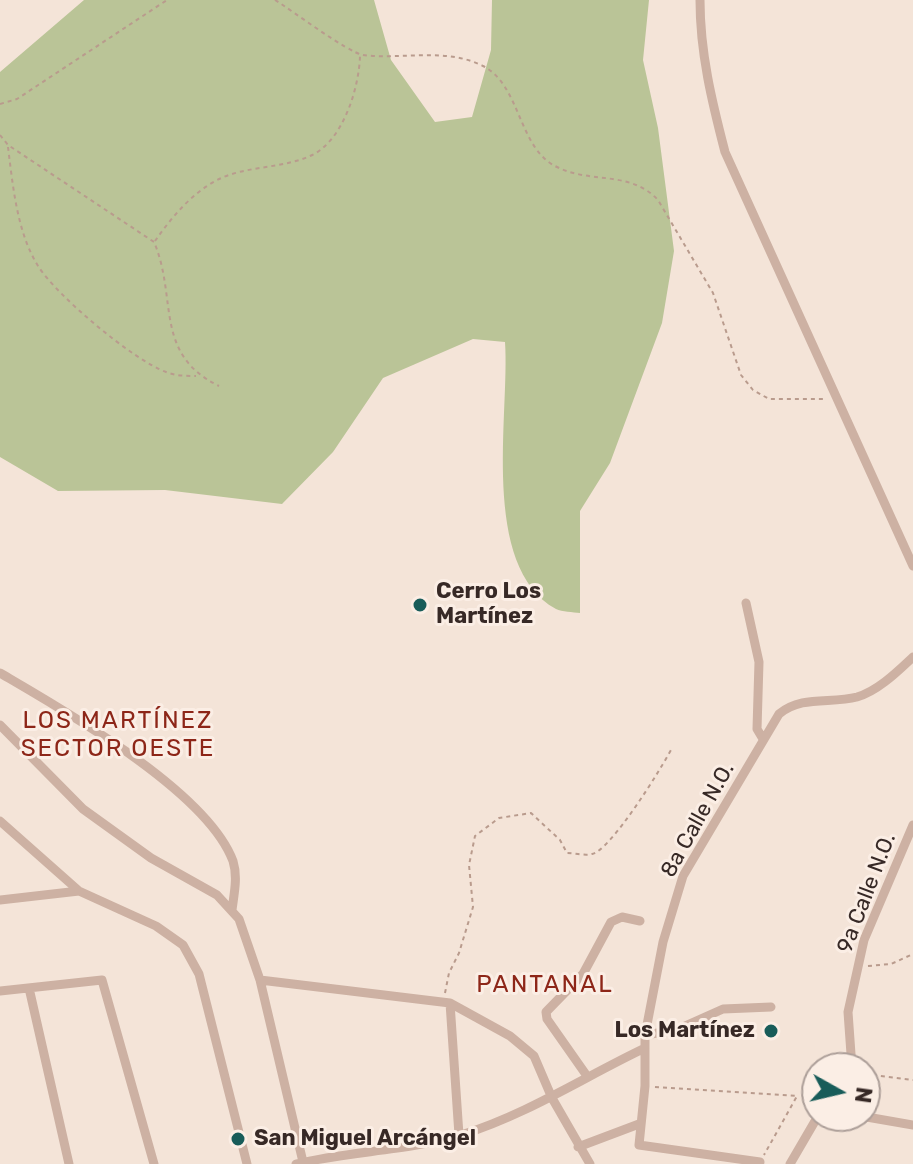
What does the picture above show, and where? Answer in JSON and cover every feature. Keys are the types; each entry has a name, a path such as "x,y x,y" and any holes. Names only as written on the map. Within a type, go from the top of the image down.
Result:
{"street":[{"path":"700,0 700,34 708,89 725,152 913,566"},
{"path":"746,603 759,662 757,729 763,739"},
{"name":"8a Calle N.O.","path":"760,1162 639,1145 645,1086 645,1035 663,942 683,876 763,739 789,706 860,697 913,657"},
{"path":"0,673 88,728 201,812 234,864 232,910"},
{"path":"0,725 92,816 151,858 217,895 232,910 260,980 300,1163 459,1135 552,1098 587,1076 645,1048"},
{"path":"0,821 79,891 156,926 183,945 199,974 247,1164"},
{"name":"9a Calle N.O.","path":"850,1052 847,1029 864,940 913,825"},
{"path":"0,900 79,891"},
{"path":"587,1076 547,1019 546,1012 583,974 611,922 622,917 640,921"},
{"path":"0,991 102,980 154,1164"},
{"path":"260,980 447,1002 469,1011 522,1044 534,1056 552,1098 590,1164"},
{"path":"29,988 69,1164"},
{"path":"447,1002 459,1135"},
{"path":"645,1035 676,1030 702,1015 723,1009 771,1007"},
{"path":"881,1119 913,1125"},
{"path":"578,1147 639,1124"},
{"path":"790,1164 809,1132"}],"path":[{"path":"0,104 17,99 167,0"},
{"path":"275,0 360,55 426,55 485,66 502,85 541,155 556,167 626,180 647,188 658,200 713,293 741,375 753,390 769,399 836,398"},
{"path":"154,242 177,211 230,174 313,155 330,141 350,105 360,55"},
{"path":"0,135 8,145 154,242 164,266 171,332 179,353 197,375"},
{"path":"8,145 20,221 37,265 55,287 131,353 164,371 197,375 219,386"},
{"path":"447,1002 449,973 473,907 469,865 475,836 499,818 531,813 560,840 567,853 594,854 614,840 627,813 646,794 672,748"},
{"path":"858,965 891,964 913,954"},
{"path":"881,1076 913,1080"},
{"path":"645,1086 797,1096 760,1162"}],"green space":[{"path":"84,0 374,0 391,60 435,122 472,117 491,50 492,0 649,0 643,60 658,128 674,251 662,323 610,463 580,511 580,613 556,609 532,588 516,559 507,525 504,486 505,342 473,339 383,378 333,452 282,504 165,490 58,491 0,457 0,72"}],"place":[{"name":"Cerro Los Martínez","path":"420,605"},
{"name":"Los Martínez","path":"771,1031"},
{"name":"San Miguel Arcángel","path":"238,1139"}],"district":[{"name":"LOS MARTÍNEZ SECTOR OESTE","path":"118,735"},
{"name":"PANTANAL","path":"545,985"}]}
